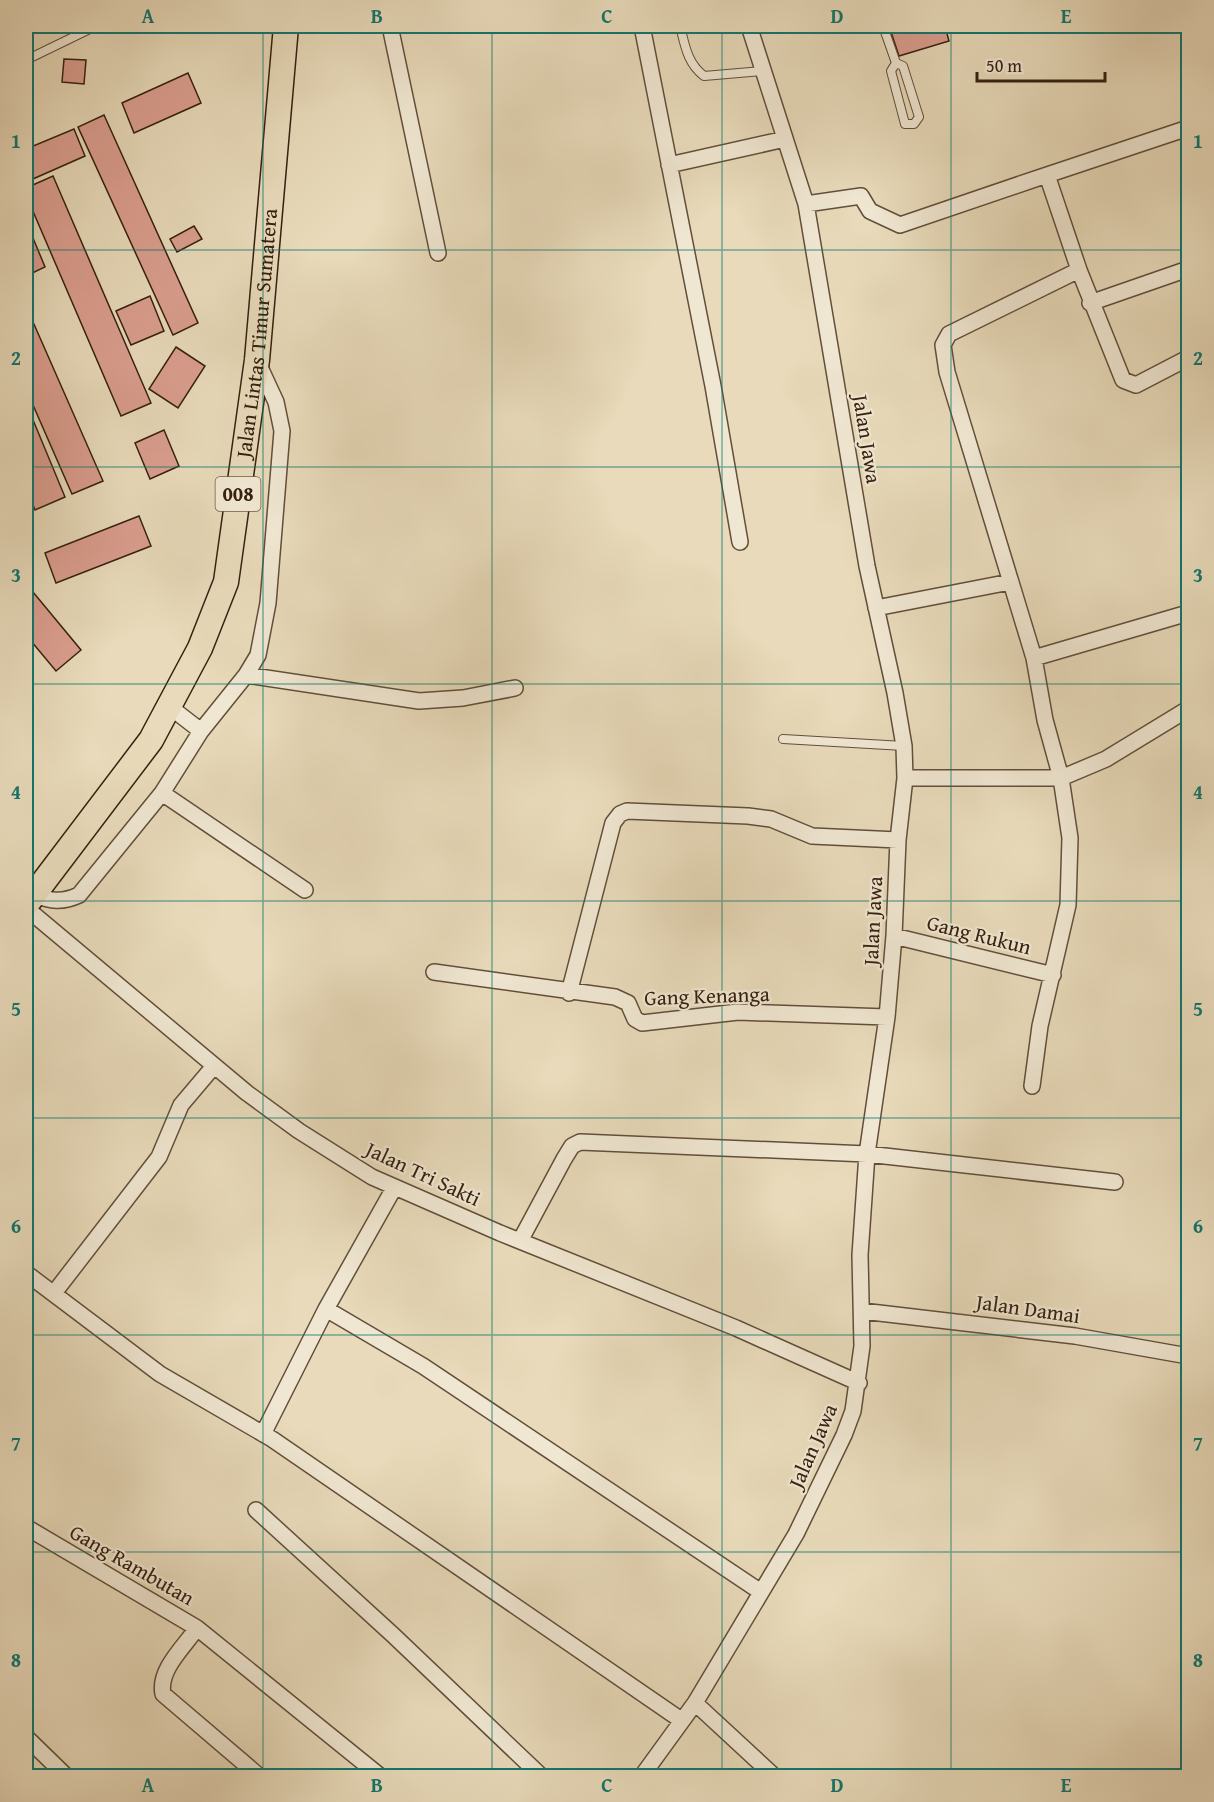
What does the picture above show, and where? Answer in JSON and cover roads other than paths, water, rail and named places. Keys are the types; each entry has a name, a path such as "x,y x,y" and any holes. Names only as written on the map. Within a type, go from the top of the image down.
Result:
{"highway":[{"name":"Jalan Lintas Timur Sumatera","path":"28,902 151,740 200,648 226,582 256,360 286,26"}],"street":[{"path":"390,26 438,253"},
{"path":"642,26 714,386 740,542"},
{"name":"Jalan Jawa","path":"642,1776 695,1703 796,1534 844,1435 859,1383 862,1311 860,1255 867,1155 887,1017 904,778 904,746 876,608 806,204 749,26"},
{"path":"806,204 861,196 870,211 900,225 1188,128"},
{"path":"669,165 785,139"},
{"path":"1047,175 1090,303 1119,374 1129,384 1136,385 1188,358"},
{"path":"1090,303 1188,269"},
{"path":"1032,1086 1040,1026 1068,905 1070,838 1061,778 1045,720 1034,658 947,372 943,345 949,334 1079,270"},
{"path":"28,902 53,901 79,895 162,793 201,731 246,675 258,656 268,603 282,431 276,402 256,360"},
{"path":"876,608 1010,582"},
{"path":"1034,658 1188,613"},
{"path":"246,675 420,701 463,698 515,688"},
{"path":"170,707 201,731"},
{"path":"904,778 1061,778 1106,759 1188,709"},
{"path":"162,793 305,890"},
{"path":"569,993 613,824 620,814 627,811 748,816 771,819 812,837 898,840"},
{"name":"Jalan Tri Sakti","path":"28,902 214,1066 299,1131 372,1177 520,1241 736,1328 859,1383"},
{"name":"Gang Rukun","path":"894,936 1053,975"},
{"name":"Gang Kenanga","path":"434,972 622,1000 628,1003 635,1019 642,1023 738,1012 887,1017"},
{"path":"54,1293 159,1157 180,1105 214,1066"},
{"path":"520,1241 564,1159 572,1146 580,1142 867,1155 1115,1182"},
{"path":"263,1434 326,1309 394,1188"},
{"path":"26,1273 160,1374 263,1434 681,1720"},
{"path":"326,1309 423,1366 761,1592"},
{"name":"Jalan Damai","path":"862,1311 1064,1335 1188,1356"},
{"path":"256,1510 393,1635 541,1776"},
{"name":"Gang Rambutan","path":"26,1527 197,1628 165,1673 161,1683 163,1694 259,1776"},
{"path":"197,1628 380,1776"},
{"path":"695,1703 774,1776"},
{"path":"26,1737 64,1776"}],"lane":[{"path":"26,60 96,26"},
{"path":"680,26 694,69 704,76 762,70"},
{"path":"883,26 896,63 903,66 918,117 914,124 905,124 891,71 896,63"},
{"path":"783,739 904,746"}]}
